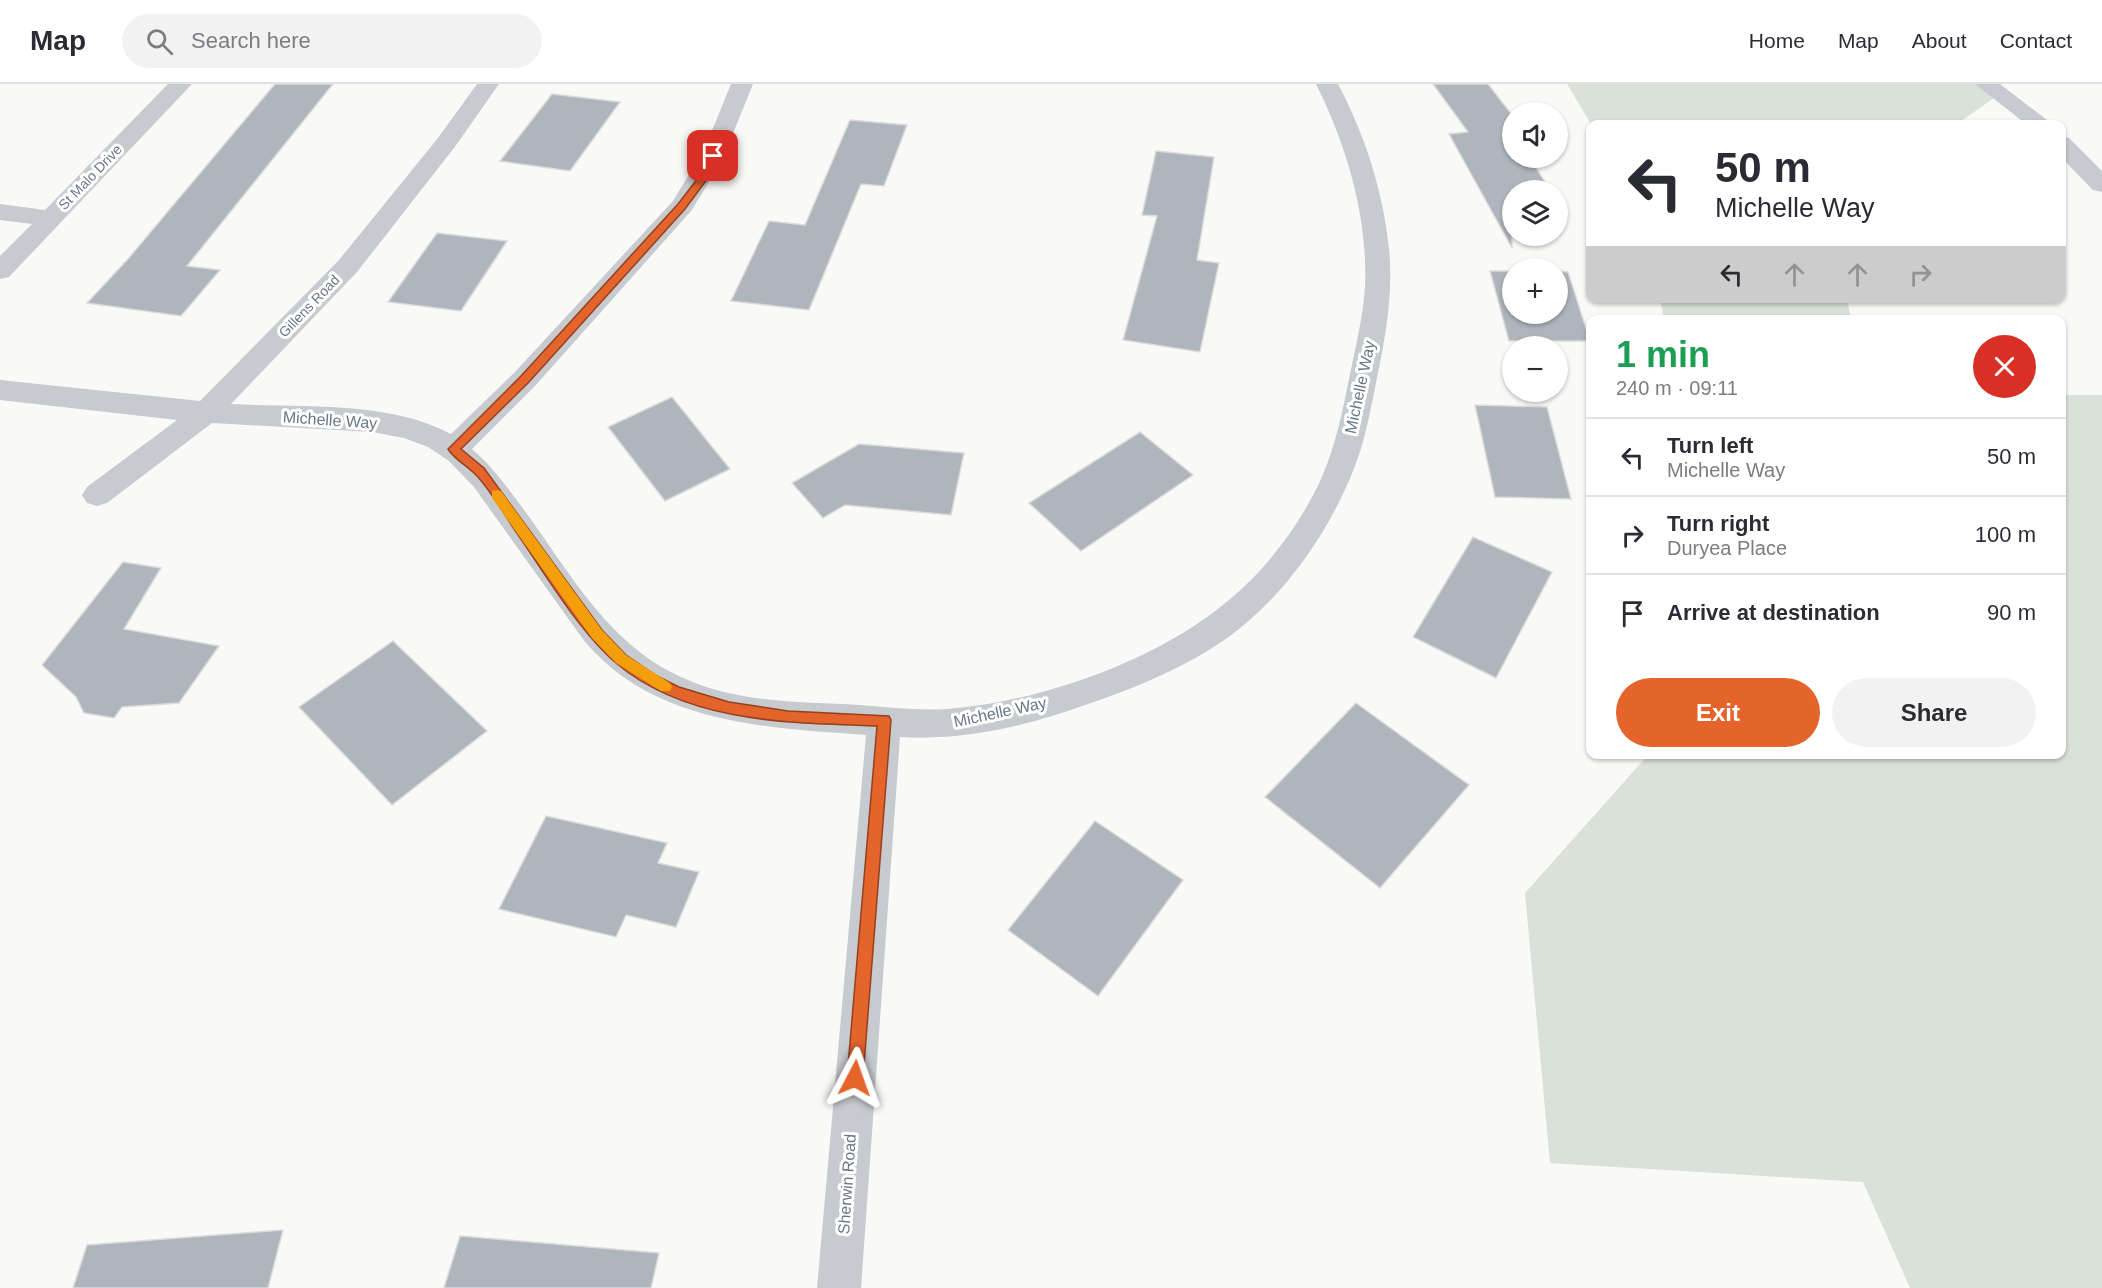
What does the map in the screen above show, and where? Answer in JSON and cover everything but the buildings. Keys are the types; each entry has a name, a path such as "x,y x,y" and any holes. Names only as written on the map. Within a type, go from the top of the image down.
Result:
{"street":[{"name":"St Malo Drive","path":"0,271 181,84"},
{"name":"Gillens Road","path":"98,495 207,412 348,266 446,143 488,84"},
{"path":"454,449 525,379 682,206 706,172 728,124 742,84"},
{"name":"Michelle Way","path":"0,390 207,412 372,420 416,431 454,449 480,471 597,634 621,659 652,681 675,692 729,708 788,717 950,723 1015,712 1087,691 1160,660 1197,640 1239,611 1272,578 1311,525 1340,472 1355,418 1376,312 1378,274 1375,230 1356,150 1337,102 1327,84"},
{"path":"1986,84 2035,120"},
{"path":"2066,148 2102,185"},
{"path":"0,213 51,218"},
{"name":"Sherwin Road","path":"839,1288 884,720"}],"shaded area":[{"path":"1567,84 1984,84 2001,93 1963,120 1589,120"},
{"path":"1661,303 1848,303 1850,315 1663,315"},
{"path":"2066,395 2102,395 2102,1288 1910,1288 1863,1182 1550,1163 1525,893 1644,759 2066,759"}],"slow traffic":[{"path":"497,495 597,634 621,659 652,681 666,687"}],"route":[{"path":"713,156 703,178 682,206 525,379 454,449 480,471 597,634 621,659 652,681 675,692 729,708 788,717 884,720 855,1078"}]}
